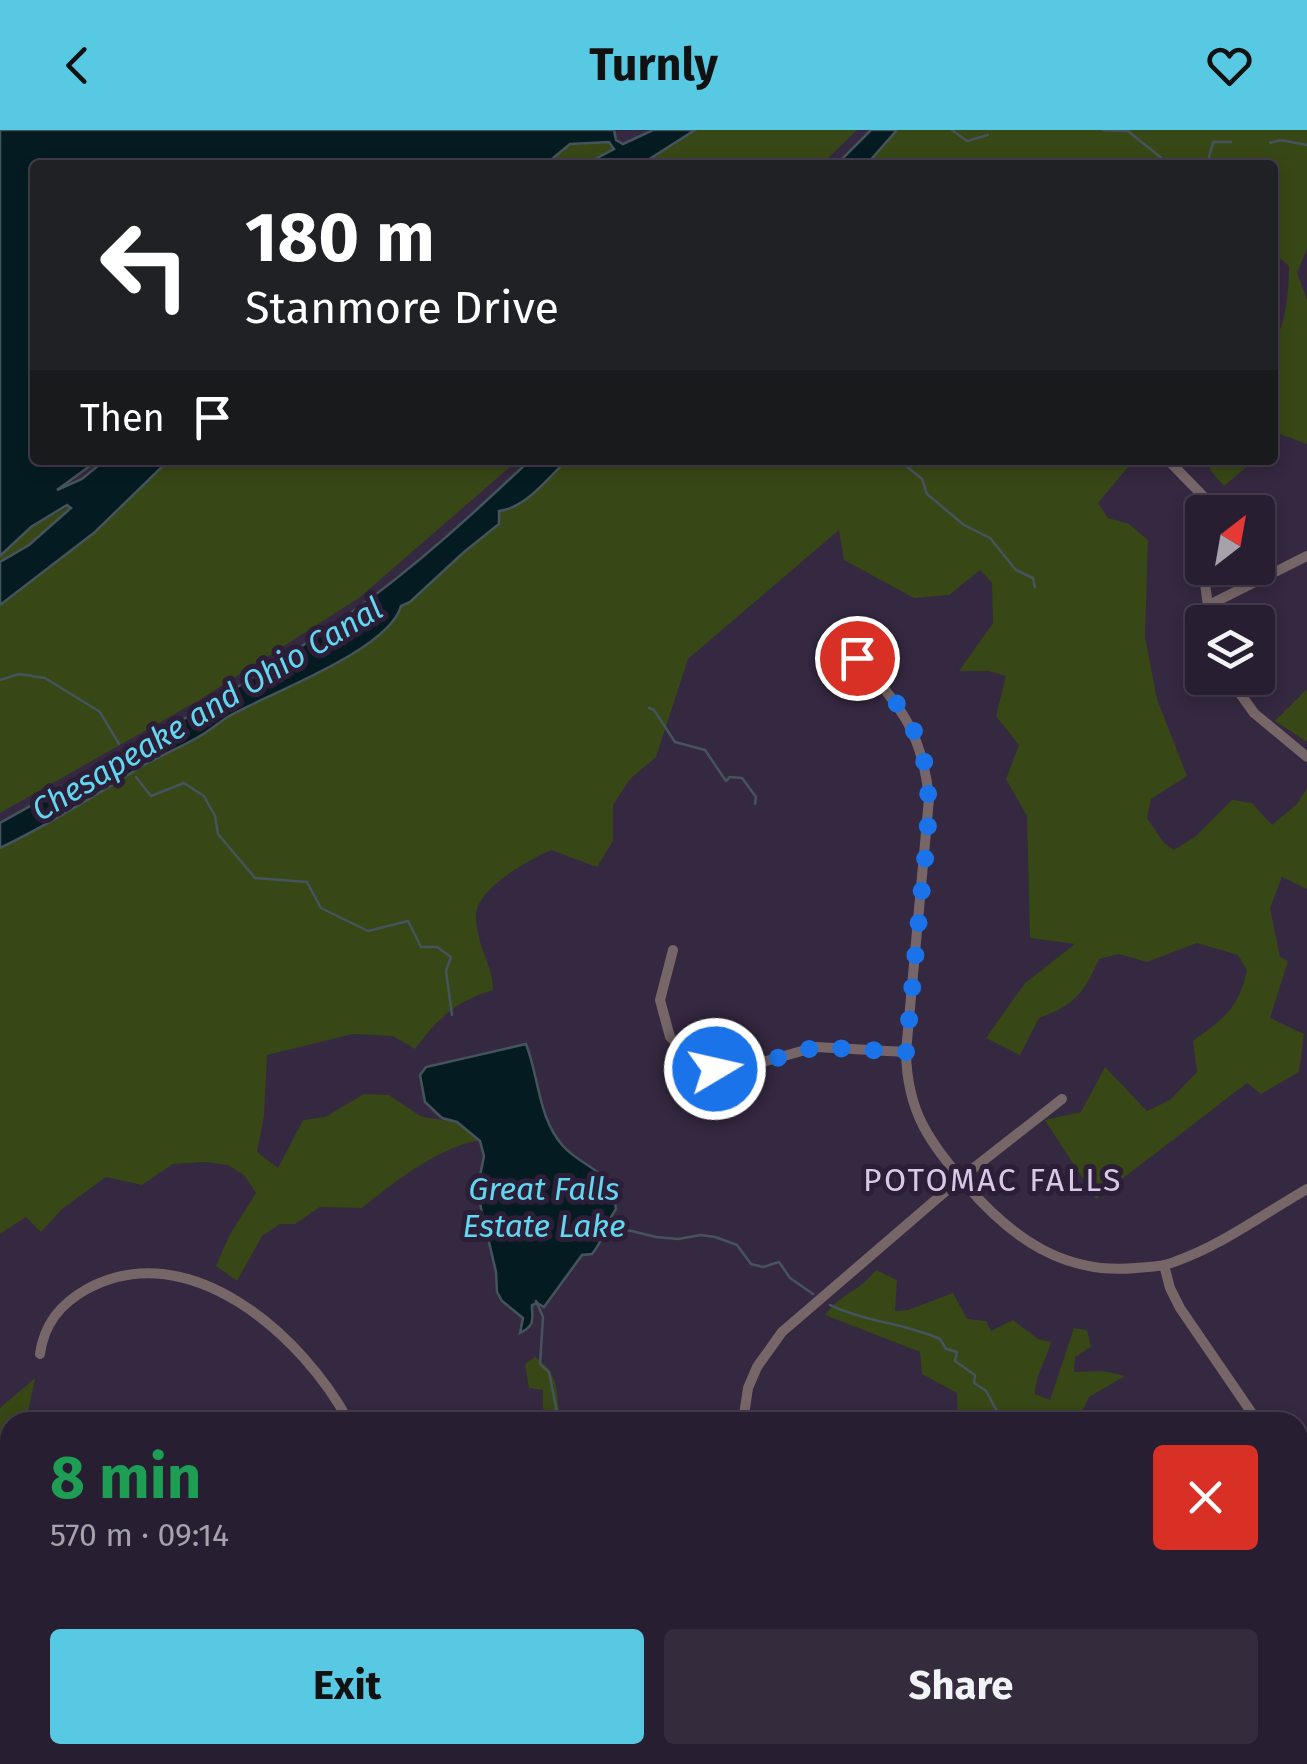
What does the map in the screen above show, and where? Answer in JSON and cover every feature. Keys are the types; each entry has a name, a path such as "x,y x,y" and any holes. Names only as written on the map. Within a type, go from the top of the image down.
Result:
{"street":[{"path":"1173,465 1202,495"},
{"path":"1209,605 1307,556"},
{"path":"857,658 895,700 913,729 926,770 926,836 906,1080 915,1113 929,1138 961,1178 1008,1230 1054,1257 1116,1270 1164,1266 1206,1248 1307,1189"},
{"path":"1241,695 1254,713 1307,757"},
{"path":"673,950 660,1000 670,1037 694,1060 715,1069 734,1070 816,1047 906,1052"},
{"path":"744,1412 748,1388 757,1367 782,1332 961,1178 1062,1099"},
{"path":"1164,1266 1180,1308 1251,1412"},
{"path":"40,1354 42,1335 52,1316 76,1295 97,1284 137,1272 190,1277 233,1299 287,1342 343,1412"}],"green space":[{"path":"695,130 857,130 826,160 648,160"},
{"path":"897,130 1307,130 1307,249 1297,273 1307,300 1307,444 1278,436 1278,334 1286,307 1289,266 1278,256 1278,160 870,160"},
{"path":"609,142 615,149 595,160 547,160 570,144"},
{"path":"164,465 512,465 359,598 201,699 0,813 0,605 95,532"},
{"path":"562,465 1130,465 1098,503 1108,518 1129,524 1148,540 1145,637 1157,699 1187,776 1151,799 1147,818 1164,843 1174,850 1196,836 1232,800 1252,803 1272,825 1297,804 1307,788 1307,889 1282,877 1270,908 1280,957 1288,961 1270,1018 1304,1034 1299,1072 1261,1094 1247,1083 1096,1199 1045,1120 1081,1112 1105,1067 1147,1111 1170,1100 1197,1072 1193,1041 1229,1012 1247,970 1238,955 1197,943 1147,962 1119,954 1099,959 1077,996 1039,1018 1020,1055 986,1038 1025,983 1075,944 1030,938 1027,816 1006,779 1019,745 996,716 1006,676 989,671 959,671 993,623 992,583 980,570 949,595 914,598 844,560 839,530 688,659 656,757 630,779 613,805 613,841 597,867 551,850 506,876 486,894 479,904 476,922 493,990 448,1012 415,1049 393,1036 353,1034 267,1055 264,1116 257,1152 278,1168 303,1120 325,1117 364,1094 389,1095 422,1117 457,1122 480,1140 433,1158 362,1208 320,1207 295,1224 280,1224 262,1236 237,1281 216,1266 229,1236 256,1193 245,1176 228,1165 173,1164 142,1185 106,1177 62,1209 41,1232 26,1217 0,1234 0,848 200,737 231,715 352,654 391,622 400,606 410,602 499,524 499,511 518,504"},
{"path":"1210,465 1249,465 1224,486 1210,470"},
{"path":"70,506 70,512 29,545 0,562 0,556 31,527"},
{"path":"1307,689 1307,742 1275,721"},
{"path":"876,1270 897,1280 895,1311 953,1293 967,1319 986,1321 991,1331 1013,1320 1038,1339 1051,1342 1035,1394 1050,1400 1074,1328 1087,1330 1091,1347 1075,1357 1074,1372 1103,1371 1125,1376 1089,1397 1082,1412 958,1412 957,1393 922,1374 920,1352 825,1315"},
{"path":"535,1357 550,1372 560,1412 545,1412 543,1390 529,1388 525,1364"},
{"path":"35,1378 28,1412 0,1412"}],"water":[{"path":"0,130 614,130 616,140 623,144 653,130 695,130 648,160 593,160 614,149 609,142 570,144 547,160 30,160 30,465 91,465 57,490 82,479 99,465 164,465 95,532 0,605 0,562 29,545 71,508 67,505 31,527 0,556"},
{"path":"871,130 897,130 870,160 841,160"},
{"name":"Chesapeake and Ohio Canal","path":"524,465 562,465 527,498 499,511 499,524 401,606 392,622 352,654 231,715 0,848 0,823 221,697 307,643 396,579"},
{"name":"Great Falls Estate Lake","path":"526,1044 548,1123 571,1154 603,1177 616,1209 592,1254 582,1255 544,1307 532,1305 531,1325 520,1333 523,1318 497,1292 477,1191 484,1156 480,1141 457,1122 442,1118 425,1102 420,1075 426,1067"}],"waterway":[{"path":"952,130 967,141 988,135"},
{"path":"1102,130 1128,131 1164,160"},
{"path":"1270,143 1281,140 1307,145"},
{"path":"1208,160 1213,142 1231,142"},
{"path":"905,465 922,479 927,494 964,525 990,538 1016,570 1033,578 1035,587"},
{"path":"0,680 19,674 45,678 100,712 119,744"},
{"path":"649,708 675,742 705,750 726,781 730,777 742,778 756,797 755,804"},
{"path":"136,777 151,796 184,783 204,796 215,816 218,834 255,878 307,882 321,908 368,931 408,921 421,947 437,947 451,957 446,971 452,1015"},
{"path":"606,1218 615,1227 656,1237 701,1235 737,1245 751,1264 763,1267 779,1262 790,1278 813,1294"},
{"path":"536,1301 543,1317 540,1364 549,1372 557,1412"},
{"path":"830,1305 940,1339 946,1349 957,1352 955,1361 975,1375 974,1383 986,1391 998,1412"}],"district":[{"name":"POTOMAC FALLS","path":"993,1180"}],"route":[{"path":"715,1069 734,1070 816,1047 906,1052 925,856 929,799 926,770 913,729 895,700 857,658"}]}
